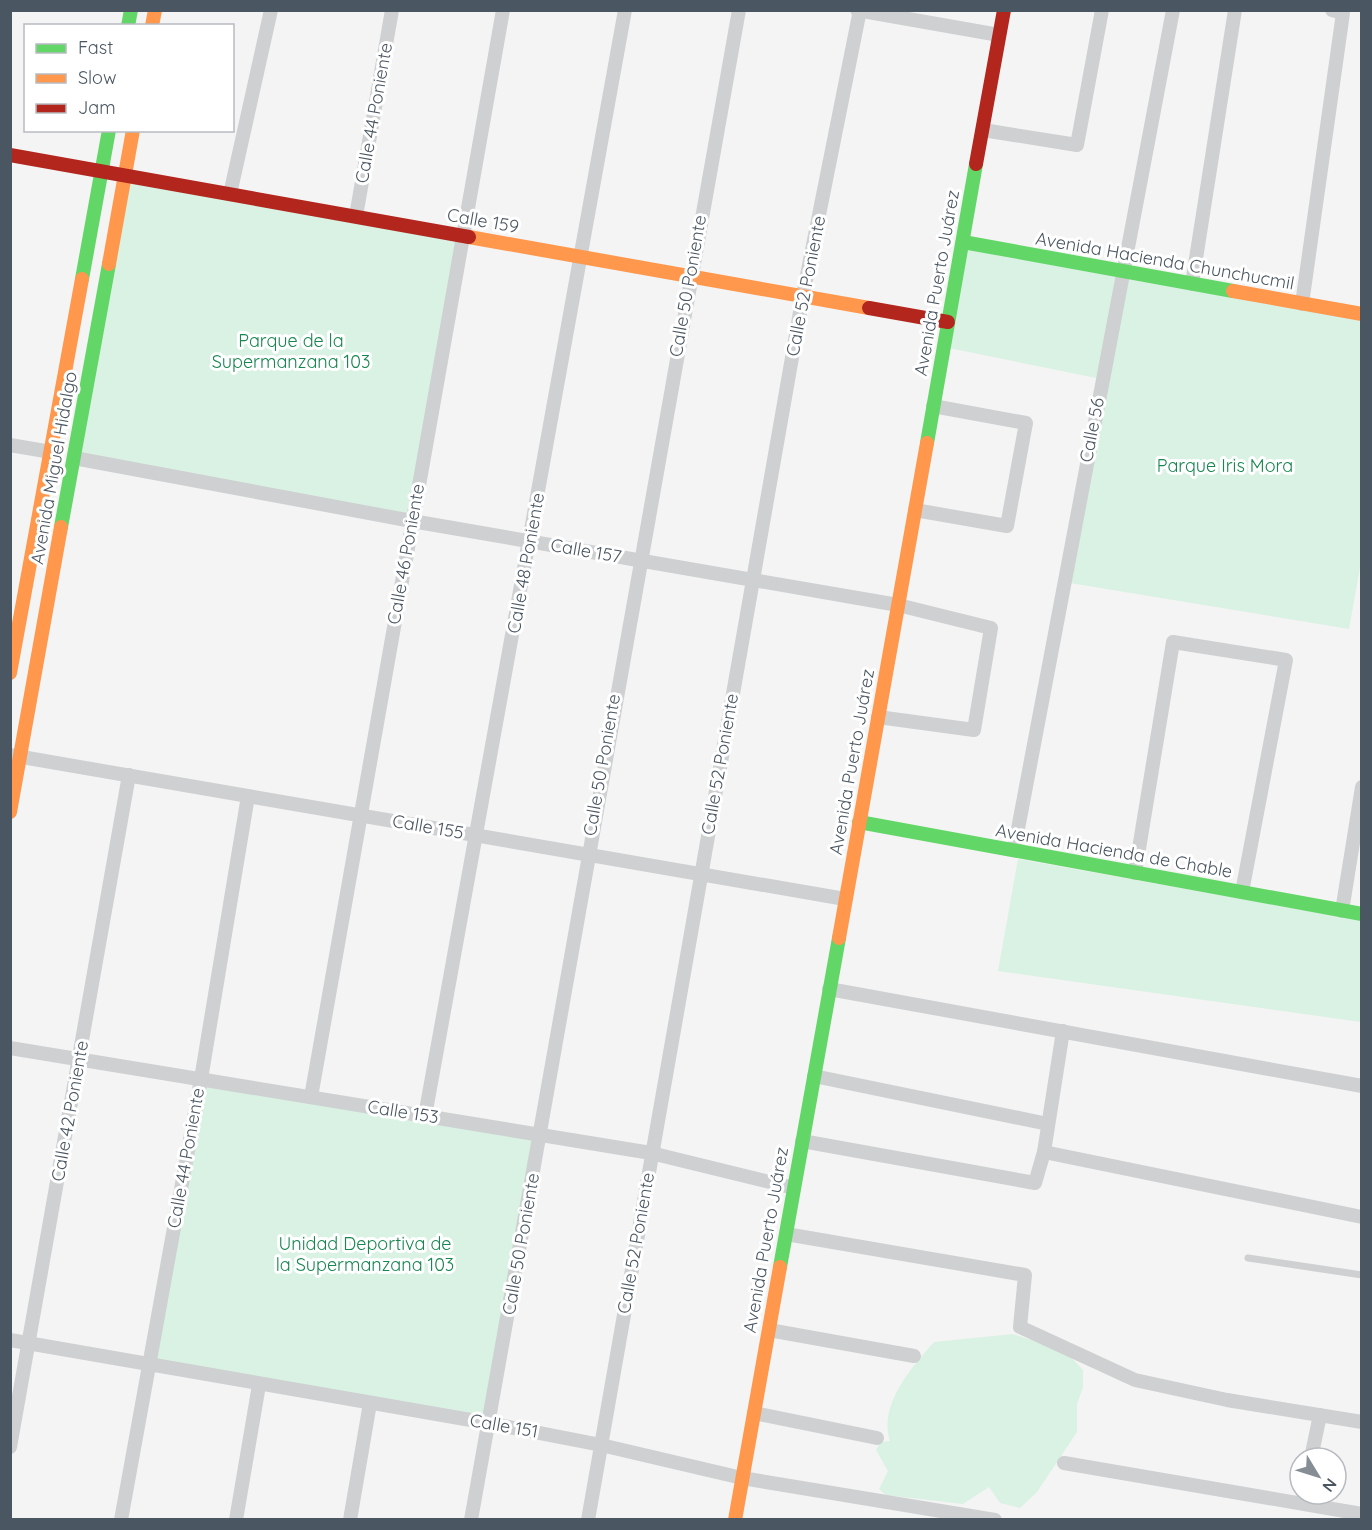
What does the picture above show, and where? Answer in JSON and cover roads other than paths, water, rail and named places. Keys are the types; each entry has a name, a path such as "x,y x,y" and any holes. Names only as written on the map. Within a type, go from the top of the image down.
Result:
{"street":[{"path":"230,194 271,10"},
{"name":"Calle 44 Poniente","path":"356,216 392,10"},
{"name":"Calle 46 Poniente","path":"311,1097 503,10"},
{"name":"Calle 48 Poniente","path":"425,1116 625,10"},
{"name":"Calle 50 Poniente","path":"471,1520 541,1135 586,854 739,10"},
{"name":"Avenida Puerto Juárez","path":"735,1520 1004,10"},
{"path":"983,130 1077,145 1102,10"},
{"name":"Calle 56","path":"1014,850 1121,271 1173,10"},
{"path":"1192,284 1234,10"},
{"path":"1302,304 1343,13 1332,10"},
{"path":"859,11 999,35"},
{"name":"Calle 52 Poniente","path":"588,1520 803,295 859,11"},
{"name":"Avenida Miguel Hidalgo","path":"10,673 109,132"},
{"name":"Avenida Miguel Hidalgo","path":"10,812 15,755 74,458 133,132"},
{"name":"Calle 159","path":"10,155 948,322"},
{"name":"Avenida Hacienda Chunchucmil","path":"963,242 1362,315"},
{"path":"915,510 1007,526 1026,423 933,406"},
{"path":"10,445 51,452"},
{"name":"Calle 157","path":"74,458 412,521 898,605 991,628 974,730 878,717"},
{"path":"1135,873 1173,642 1286,660 1242,892"},
{"name":"Calle 155","path":"15,755 845,899"},
{"name":"Calle 42 Poniente","path":"10,1447 129,775"},
{"path":"1342,911 1362,787"},
{"name":"Calle 44 Poniente","path":"121,1520 201,1079 248,796"},
{"name":"Avenida Hacienda de Chable","path":"859,822 1362,914"},
{"path":"830,989 1362,1086"},
{"path":"802,1141 1035,1183 1044,1152 1063,1031"},
{"name":"Calle 153","path":"10,1048 651,1153 794,1188"},
{"path":"814,1076 1048,1124"},
{"path":"1044,1152 1362,1217"},
{"path":"786,1234 1025,1275 1020,1327 1135,1380 1227,1400 1362,1422"},
{"path":"769,1330 914,1356"},
{"name":"Calle 151","path":"10,1340 488,1423 601,1445 742,1478 995,1520"},
{"path":"236,1520 260,1385"},
{"path":"350,1520 370,1404"},
{"path":"754,1413 877,1438"},
{"path":"1314,1446 1320,1415"},
{"path":"1064,1463 1288,1497"},
{"path":"1331,1506 1362,1514"}],"lane":[{"path":"1248,1258 1362,1275"}],"park label":[{"name":"Parque de la Supermanzana 103","path":"291,351"},
{"name":"Parque Iris Mora","path":"1225,466"},
{"name":"Unidad Deportiva de la Supermanzana 103","path":"365,1254"}]}
